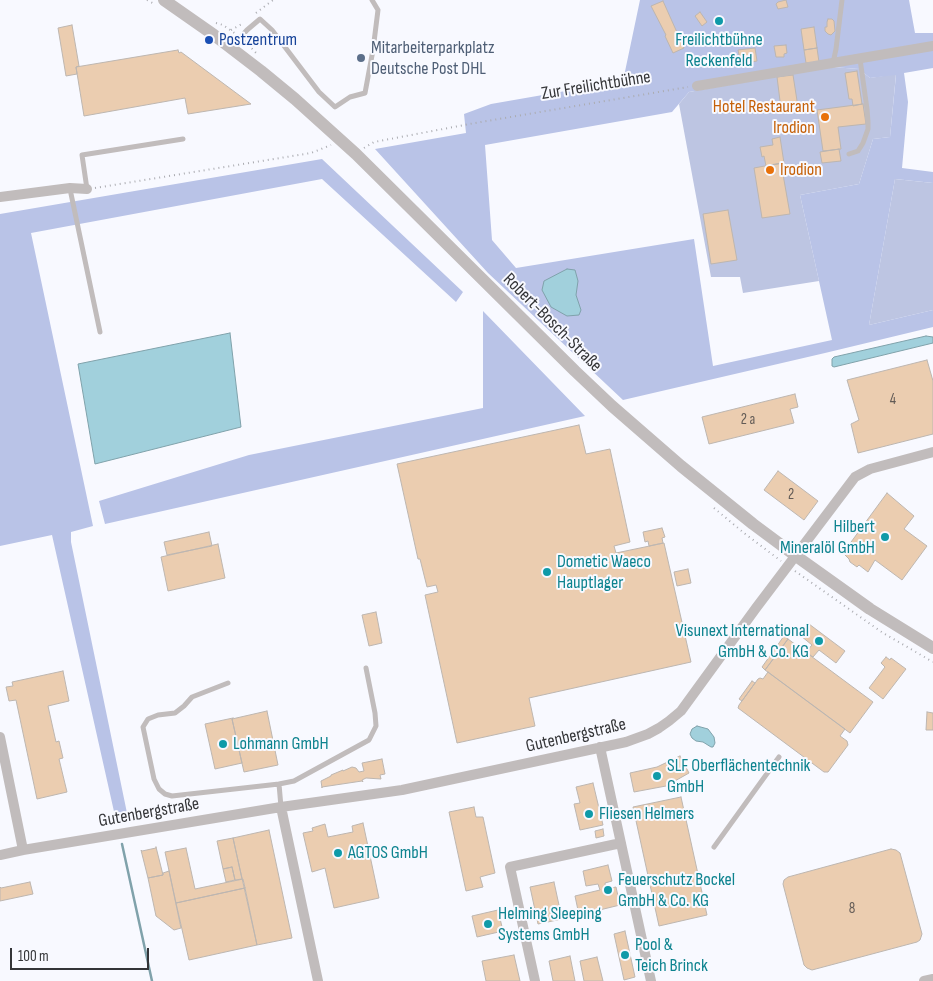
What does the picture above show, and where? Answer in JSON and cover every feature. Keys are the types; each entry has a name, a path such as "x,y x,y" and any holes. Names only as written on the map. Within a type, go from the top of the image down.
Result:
{"street":[{"name":"Robert-Bosch-Straße","path":"164,0 232,48 296,99 356,154 612,406 708,489 870,609 933,648"},
{"path":"697,86 933,46"},
{"path":"0,198 70,188 88,189"},
{"name":"Gutenbergstraße","path":"0,855 281,807 423,786 626,742 648,734 669,721 680,711 855,477 870,469 933,452"},
{"path":"0,737 23,850"},
{"path":"600,747 651,981"},
{"path":"281,807 318,981"},
{"path":"535,981 510,867 621,843"},
{"path":"924,981 933,979"}],"lane":[{"path":"232,48 247,30 260,19 272,30 319,92 335,108 350,97 365,94 378,10 372,0"},
{"path":"833,63 842,0"},
{"path":"849,154 858,151 868,129 860,58"},
{"path":"88,189 82,155 183,139"},
{"path":"70,188 100,332"},
{"path":"228,683 192,696 175,713 158,715 148,719 143,727 154,779 159,789 165,794 172,796 294,781 369,740 376,726 376,713 366,668"},
{"path":"714,847 779,757"},
{"path":"279,784 281,807"}],"path":[{"path":"212,22 223,25 241,37 260,58"},
{"name":"Zur Freilichtbühne","path":"359,145 364,148 374,142 476,123 697,86"},
{"path":"88,189 311,154 332,145"}],"shaded area":[{"path":"640,0 909,0 915,33 933,33 933,68 904,73 908,102 902,168 933,172 933,183 895,179 869,325 933,310 933,327 623,400 488,273 375,149 466,133 464,114 491,104 623,81","holes":["832,67 859,69 870,78 896,75 890,137 873,139 859,184 800,195 832,340 713,366 694,239 516,268 492,240 485,145 672,112 689,92"]},
{"path":"832,67 859,69 870,78 896,74 890,137 873,139 859,184 800,195 819,281 743,293 740,277 711,277 679,104 689,92"},
{"path":"322,159 463,292 456,302 322,179 31,233 93,526 71,532 71,542 127,813 115,816 52,535 0,546 0,214"},
{"path":"895,179 933,183 933,310 869,325"},
{"path":"567,269 575,270 578,281 576,295 581,310 579,315 567,316 551,307 542,290 544,281"},
{"path":"483,311 585,416 105,524 99,501 249,455 483,408"},
{"path":"230,333 241,427 95,464 78,364"},
{"path":"926,336 933,337 933,343 832,366 832,359 834,357"},
{"path":"697,726 708,729 714,737 715,743 713,747 692,738 690,734 692,729"}],"building":[{"path":"786,0 788,7 778,9 776,4"},
{"path":"663,1 684,48 673,53 651,6"},
{"path":"700,12 707,22 702,26 695,16"},
{"path":"828,19 834,21 835,31 831,35 825,31"},
{"path":"72,25 79,66 76,67 77,74 66,76 58,28"},
{"path":"814,27 817,48 804,50 801,29"},
{"path":"786,45 787,53 784,54 784,57 776,57 774,46"},
{"path":"755,48 757,61 741,64 738,50"},
{"path":"817,48 819,62 806,63 804,50"},
{"path":"178,50 179,53 181,52 251,104 188,114 185,98 84,116 76,67"},
{"path":"857,71 862,104 853,106 852,99 849,99 845,73"},
{"path":"793,75 798,107 781,109 777,77"},
{"path":"863,104 866,124 838,127 841,149 823,151 817,110"},
{"path":"780,137 784,163 766,166 760,147 773,145 772,139"},
{"path":"839,149 841,161 822,163 820,152"},
{"path":"781,163 790,214 762,218 754,168"},
{"path":"728,210 737,260 711,264 703,214"},
{"path":"927,360 933,381 933,434 858,453 851,424 859,420 847,380"},
{"path":"795,394 798,407 790,409 794,423 709,444 702,417"},
{"name":"Dometic Waeco Hauptlager","path":"579,425 586,454 610,449 630,542 614,546 616,553 664,543 691,662 529,698 535,726 457,743 425,595 438,592 436,585 427,587 420,559 418,559 397,464"},
{"path":"778,471 818,501 804,520 764,490"},
{"name":"Hilbert Mineralöl GmbH","path":"887,493 914,516 904,529 927,546 902,580 875,560 868,572 859,565 857,567 850,562 843,553"},
{"path":"662,528 665,537 662,538 663,543 649,546 648,541 645,542 643,532"},
{"path":"209,532 212,546 167,555 164,542"},
{"path":"218,544 225,578 168,591 161,557"},
{"path":"688,569 691,583 677,586 674,572"},
{"path":"376,612 382,643 369,646 362,615"},
{"name":"Visunext International GmbH & Co. KG","path":"809,624 845,651 836,663 819,650 813,657 806,652 812,645 801,636"},
{"path":"784,636 788,639 765,670 762,667"},
{"path":"788,639 873,702 850,733 765,670"},
{"path":"886,657 890,660 891,658 906,669 883,699 869,688 885,667 881,663"},
{"path":"63,671 69,701 48,706 56,742 59,741 63,758 59,759 67,792 37,799 16,700 9,701 6,687 13,686 12,682"},
{"path":"768,672 845,729 840,736 847,741 848,745 828,772 824,772 738,708 758,679 763,679"},
{"path":"752,681 755,683 742,701 739,699"},
{"path":"267,711 278,765 244,772 232,719"},
{"path":"927,712 933,713 933,730 926,730"},
{"name":"Lohmann GmbH","path":"233,718 242,763 215,769 205,724"},
{"name":"SLF Oberflächentechnik GmbH","path":"680,756 689,773 666,786 634,792 630,773 657,767"},
{"path":"382,759 385,774 380,775 381,779 366,778 362,780 363,782 322,788 321,781 331,775 352,767 356,768 359,772 364,771 362,763"},
{"name":"Fliesen Helmers","path":"593,783 603,825 580,830 574,804 580,803 576,787"},
{"path":"681,797 707,915 659,926 633,807"},
{"path":"474,807 476,817 483,817 495,873 480,877 483,887 466,891 449,812"},
{"name":"AGTOS GmbH","path":"363,823 379,898 334,908 325,868 312,872 303,833 313,831 312,828 325,824 328,837 353,832 352,826"},
{"path":"603,829 604,836 596,838 595,831"},
{"path":"269,830 292,938 257,945 233,838"},
{"path":"233,838 242,879 235,880 232,867 223,869 217,841"},
{"path":"156,847 163,875 148,878 141,850"},
{"path":"186,848 195,889 243,879 245,888 176,903 165,852"},
{"path":"891,849 900,853 922,934 920,940 812,970 807,968 804,965 783,884 784,880 788,877"},
{"name":"Feuerschutz Bockel GmbH & Co. KG","path":"608,865 612,881 605,883 606,889 616,887 620,905 579,915 575,896 600,890 598,884 586,886 583,871"},
{"path":"232,867 235,880 226,882 223,869"},
{"path":"169,871 181,928 174,930 156,916 148,878 163,875 163,873"},
{"path":"30,882 33,894 0,901 0,887"},
{"path":"554,882 562,919 538,924 530,887"},
{"path":"245,888 257,945 189,960 176,903"},
{"name":"Helming Sleeping Systems GmbH","path":"498,910 503,931 477,937 472,916"},
{"name":"Pool & Teich Brinck","path":"625,931 635,977 624,980 614,934"},
{"path":"514,955 520,981 486,981 482,961"},
{"path":"570,956 575,981 553,981 549,961"},
{"path":"597,957 603,981 584,981 580,961"}],"waterway":[{"path":"122,844 152,981"}],"place":[{"name":"Freilichtbühne Reckenfeld","path":"719,21"},
{"name":"Postzentrum","path":"209,40"},
{"name":"Mitarbeiterparkplatz Deutsche Post DHL","path":"361,58"},
{"name":"Hotel Restaurant Irodion","path":"825,117"},
{"name":"Irodion","path":"770,170"},
{"name":"Hilbert Mineralöl GmbH","path":"885,537"},
{"name":"Dometic Waeco Hauptlager","path":"547,572"},
{"name":"Visunext International GmbH & Co. KG","path":"819,641"},
{"name":"Lohmann GmbH","path":"223,744"},
{"name":"SLF Oberflächentechnik GmbH","path":"657,776"},
{"name":"Fliesen Helmers","path":"589,814"},
{"name":"AGTOS GmbH","path":"338,853"},
{"name":"Feuerschutz Bockel GmbH & Co. KG","path":"608,890"},
{"name":"Helming Sleeping Systems GmbH","path":"488,924"},
{"name":"Pool & Teich Brinck","path":"625,955"}]}
